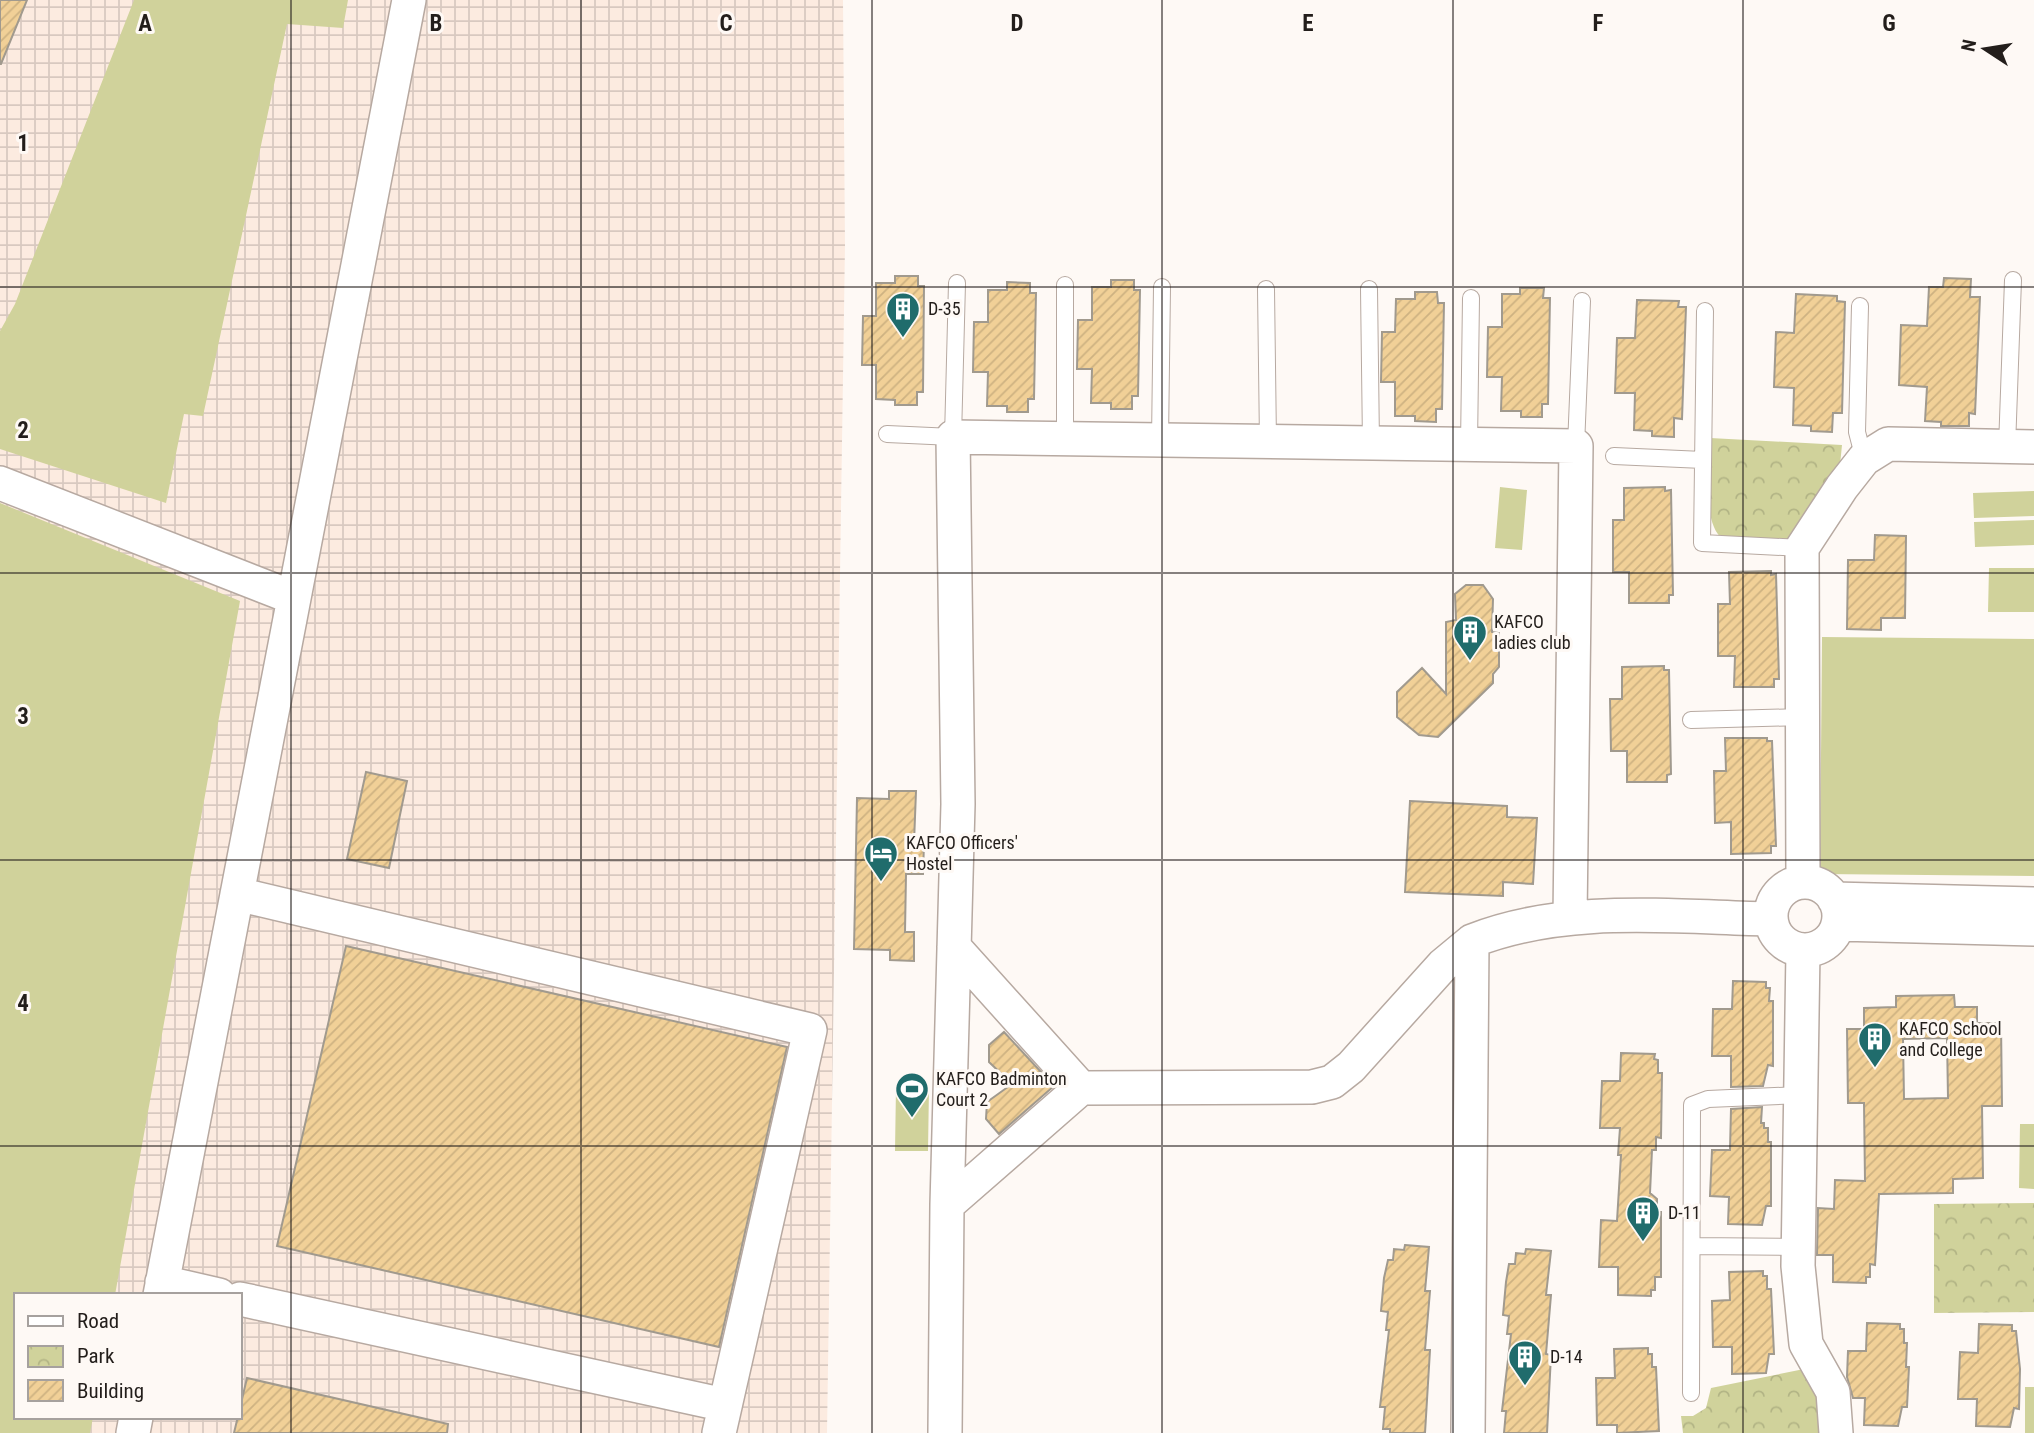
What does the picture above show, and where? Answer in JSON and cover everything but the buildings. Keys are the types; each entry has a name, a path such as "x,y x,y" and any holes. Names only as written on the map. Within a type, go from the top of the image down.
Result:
{"street":[{"path":"200,1293 161,1289 409,0"},
{"path":"945,1433 947,1205 958,804 953,437 1576,446 1570,918"},
{"path":"1803,882 1802,548 1864,459 1888,444 2021,447"},
{"path":"0,483 294,598"},
{"path":"1803,882 1826,890 1836,912 1825,943 1803,951 1781,941 1771,919 1776,898 1783,890 1803,882"},
{"path":"237,894 810,1030 722,1419 242,1299"},
{"path":"1836,912 2034,904"},
{"path":"1836,912 2034,929"},
{"path":"947,1205 1081,1088 1312,1087 1332,1082 1351,1067 1443,964 1472,941 1510,926 1570,918 1771,919"},
{"path":"1468,1433 1472,941"},
{"path":"954,947 1081,1088"},
{"path":"1803,951 1799,1247 1806,1344 1833,1392 1836,1433"}],"lane":[{"path":"2013,281 2021,447"},
{"path":"887,434 953,437 957,283"},
{"path":"1065,285 1065,438"},
{"path":"1160,440 1163,287"},
{"path":"1266,289 1268,442"},
{"path":"1369,289 1371,443"},
{"path":"1469,445 1471,298"},
{"path":"1576,446 1582,301"},
{"path":"1860,306 1857,432 1864,459"},
{"path":"1705,311 1702,543 1802,548"},
{"path":"1614,456 1703,460"},
{"path":"1691,720 1803,717"},
{"path":"1691,1393 1692,1105 1707,1099 1800,1095"},
{"path":"1692,1245 1799,1247"}],"shaded area":[{"path":"0,0 843,0 845,245 827,1433 0,1433"}],"green space":[{"path":"134,0 348,0 343,28 287,24 203,416 184,414 166,503 0,449 0,331 15,304"},
{"path":"1710,438 1842,445 1840,465 1795,542 1723,539 1716,531 1709,507"},
{"path":"1500,487 1527,490 1522,550 1495,548"},
{"path":"2034,491 2034,516 1974,518 1973,493"},
{"path":"0,503 240,601 115,1293 14,1293 14,1419 93,1419 90,1433 0,1433"},
{"path":"2034,520 2034,545 1975,547 1974,522"},
{"path":"1989,568 2034,568 2034,612 1988,612"},
{"path":"1822,637 2034,639 2034,876 1820,874"},
{"name":"KAFCO Badminton Court 2","path":"896,1087 929,1087 928,1151 895,1151"},
{"path":"2020,1124 2034,1124 2034,1189 2019,1188"},
{"path":"2034,1203 2034,1312 1934,1313 1934,1204"},
{"path":"1809,1368 1827,1433 1683,1433 1681,1416 1693,1416 1706,1408 1711,1388"},
{"path":"2025,1387 2034,1387 2034,1433 2025,1433"}],"place":[{"name":"D-35","path":"903,339"},
{"name":"KAFCO ladies club","path":"1470,662"},
{"name":"KAFCO Officers' Hostel","path":"881,883"},
{"name":"KAFCO School and College","path":"1875,1069"},
{"name":"KAFCO Badminton Court 2","path":"912,1119"},
{"name":"D-11","path":"1643,1243"},
{"name":"D-14","path":"1525,1387"}]}
